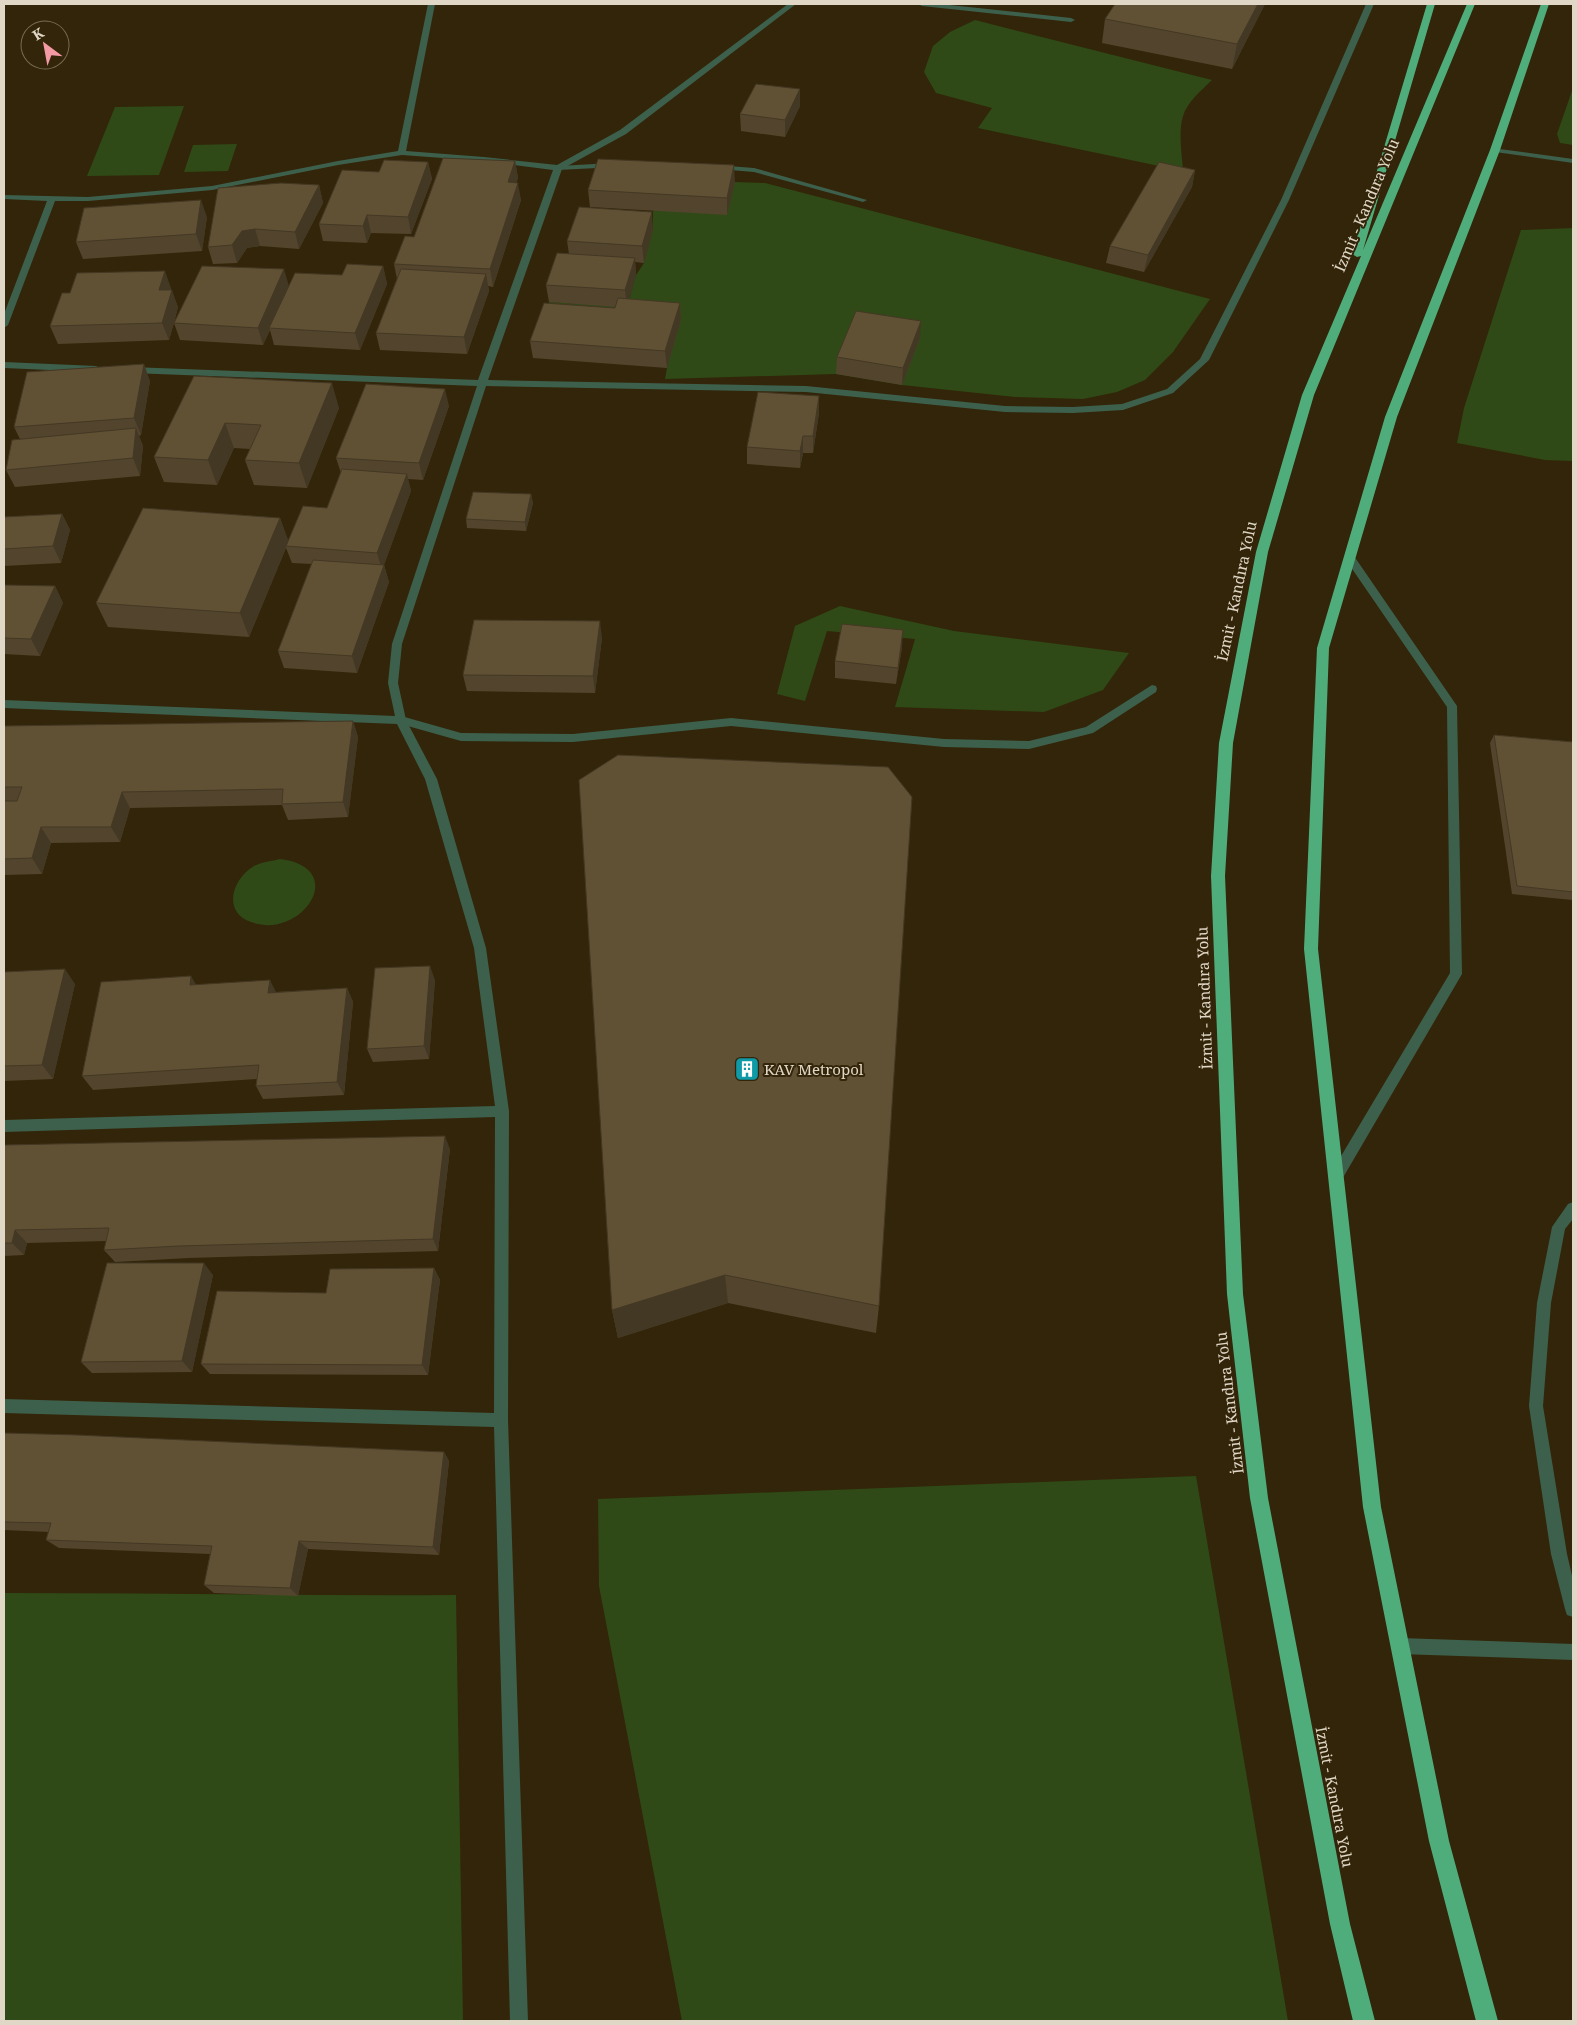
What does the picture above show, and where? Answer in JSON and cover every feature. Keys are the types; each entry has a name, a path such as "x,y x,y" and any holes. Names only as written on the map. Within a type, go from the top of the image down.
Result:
{"highway":[{"path":"1336,325 1431,4"},
{"name":"İzmit - Kandıra Yolu","path":"1364,2021 1340,1924 1259,1498 1235,1294 1218,876 1226,743 1262,552 1308,395 1471,4"},
{"path":"1487,2021 1439,1841 1372,1507 1311,949 1323,648 1391,417 1495,150 1545,4"}],"street":[{"path":"402,153 431,4"},
{"path":"519,2021 501,1420 502,1111 480,948 431,779 401,720 393,683 397,644 482,383 558,168 623,132 792,4"},
{"path":"922,4 1071,20"},
{"path":"123,370 482,383 806,389 1005,409 1073,410 1123,407 1170,391 1204,360 1285,200 1370,4"},
{"path":"1495,150 1573,161"},
{"path":"4,197 88,198 212,188 338,163 402,153 484,159 558,168 623,165"},
{"path":"707,166 754,170 863,200"},
{"path":"4,326 52,198"},
{"path":"4,365 103,369"},
{"path":"1336,1177 1456,974 1452,706 1350,558"},
{"path":"4,704 401,720 461,737 573,738 731,722 944,742 1030,746 1089,730 1152,690"},
{"path":"4,1126 502,1111"},
{"path":"1573,1208 1559,1227 1544,1303 1536,1406 1559,1554 1573,1609"},
{"path":"4,1406 501,1420"},
{"path":"1400,1646 1573,1652"}],"green space":[{"path":"975,20 1212,80 1191,101 1183,116 1181,136 1183,171 978,128 992,108 936,93 924,72 933,46 950,32"},
{"path":"1573,88 1573,145 1560,143 1557,134"},
{"path":"184,106 159,175 87,176 115,107"},
{"path":"237,144 228,171 184,172 193,145"},
{"path":"735,182 765,183 1210,299 1173,352 1145,380 1117,392 1083,399 1015,397 902,385 836,374 665,379 667,368 546,320 549,302 627,307 636,275 644,263 653,229 653,211"},
{"path":"1573,228 1573,461 1545,460 1457,443 1464,408 1521,230"},
{"path":"840,606 954,631 1129,653 1103,690 1044,712 895,707 915,639 827,631 805,701 777,694 795,626"},
{"path":"280,859 301,865 312,875 315,888 311,901 301,913 287,921 270,925 251,922 236,911 233,895 236,887 246,872 254,866"},
{"path":"1196,1476 1288,2021 682,2021 599,1586 598,1499"},
{"path":"4,1593 456,1595 463,2021 4,2021"}],"building":[{"path":"1115,4 1258,4 1237,44 1105,19"},
{"path":"756,84 800,89 785,120 740,114"},
{"path":"443,158 515,161 508,182 518,183 490,269 394,264 405,236 414,237"},
{"path":"598,159 734,165 727,198 588,190"},
{"path":"384,160 428,162 408,217 367,215 363,226 319,224 342,170 379,172"},
{"path":"1159,162 1195,170 1148,255 1110,246"},
{"path":"281,183 319,185 295,232 255,229 242,231 232,245 208,247 218,188"},
{"path":"201,200 196,234 76,242 84,208"},
{"path":"579,207 652,212 642,246 567,241"},
{"path":"557,253 635,258 625,290 546,285"},
{"path":"347,264 383,266 355,333 269,328 295,273 342,275"},
{"path":"202,266 284,269 258,328 174,323"},
{"path":"401,269 486,274 464,337 376,333"},
{"path":"165,271 159,290 172,290 162,323 50,326 62,293 70,293 77,273"},
{"path":"618,298 680,303 665,351 530,341 544,303 615,308"},
{"path":"856,311 921,321 903,368 837,357"},
{"path":"144,364 134,418 14,427 27,372"},
{"path":"194,376 332,383 299,463 245,460 261,425 225,423 208,460 154,457"},
{"path":"366,384 445,389 419,463 336,458"},
{"path":"758,392 819,396 813,436 803,436 800,451 747,447"},
{"path":"136,428 133,458 6,470 12,440"},
{"path":"342,469 407,474 377,553 286,546 303,506 327,508"},
{"path":"473,492 531,494 525,522 466,519"},
{"path":"143,508 280,518 240,613 96,603"},
{"path":"62,514 53,546 4,549 4,517"},
{"path":"313,560 384,565 352,656 278,651"},
{"path":"4,585 55,586 31,639 4,638"},
{"path":"474,620 600,621 593,676 463,675"},
{"path":"842,624 903,630 898,668 835,661"},
{"path":"353,721 343,802 282,804 283,789 122,792 111,827 41,827 32,858 4,859 4,801 17,801 22,787 4,787 4,726"},
{"path":"1494,735 1573,742 1573,892 1517,886"},
{"name":"KAV Metropol","path":"618,755 888,767 912,797 879,1306 725,1275 612,1310 579,780"},
{"path":"430,966 424,1046 367,1049 375,968"},
{"path":"65,969 42,1065 4,1066 4,972"},
{"path":"191,976 190,985 270,980 268,993 347,988 337,1082 256,1086 259,1065 82,1076 101,982"},
{"path":"445,1136 433,1239 104,1250 109,1228 15,1230 12,1243 4,1243 4,1145"},
{"path":"107,1263 204,1263 182,1361 81,1362"},
{"path":"434,1268 422,1365 201,1364 217,1291 326,1293 330,1269"},
{"path":"4,1433 444,1452 433,1547 299,1541 290,1588 204,1585 212,1546 46,1540 51,1523 4,1522"}],"place":[{"name":"KAV Metropol","path":"747,1069"}]}
